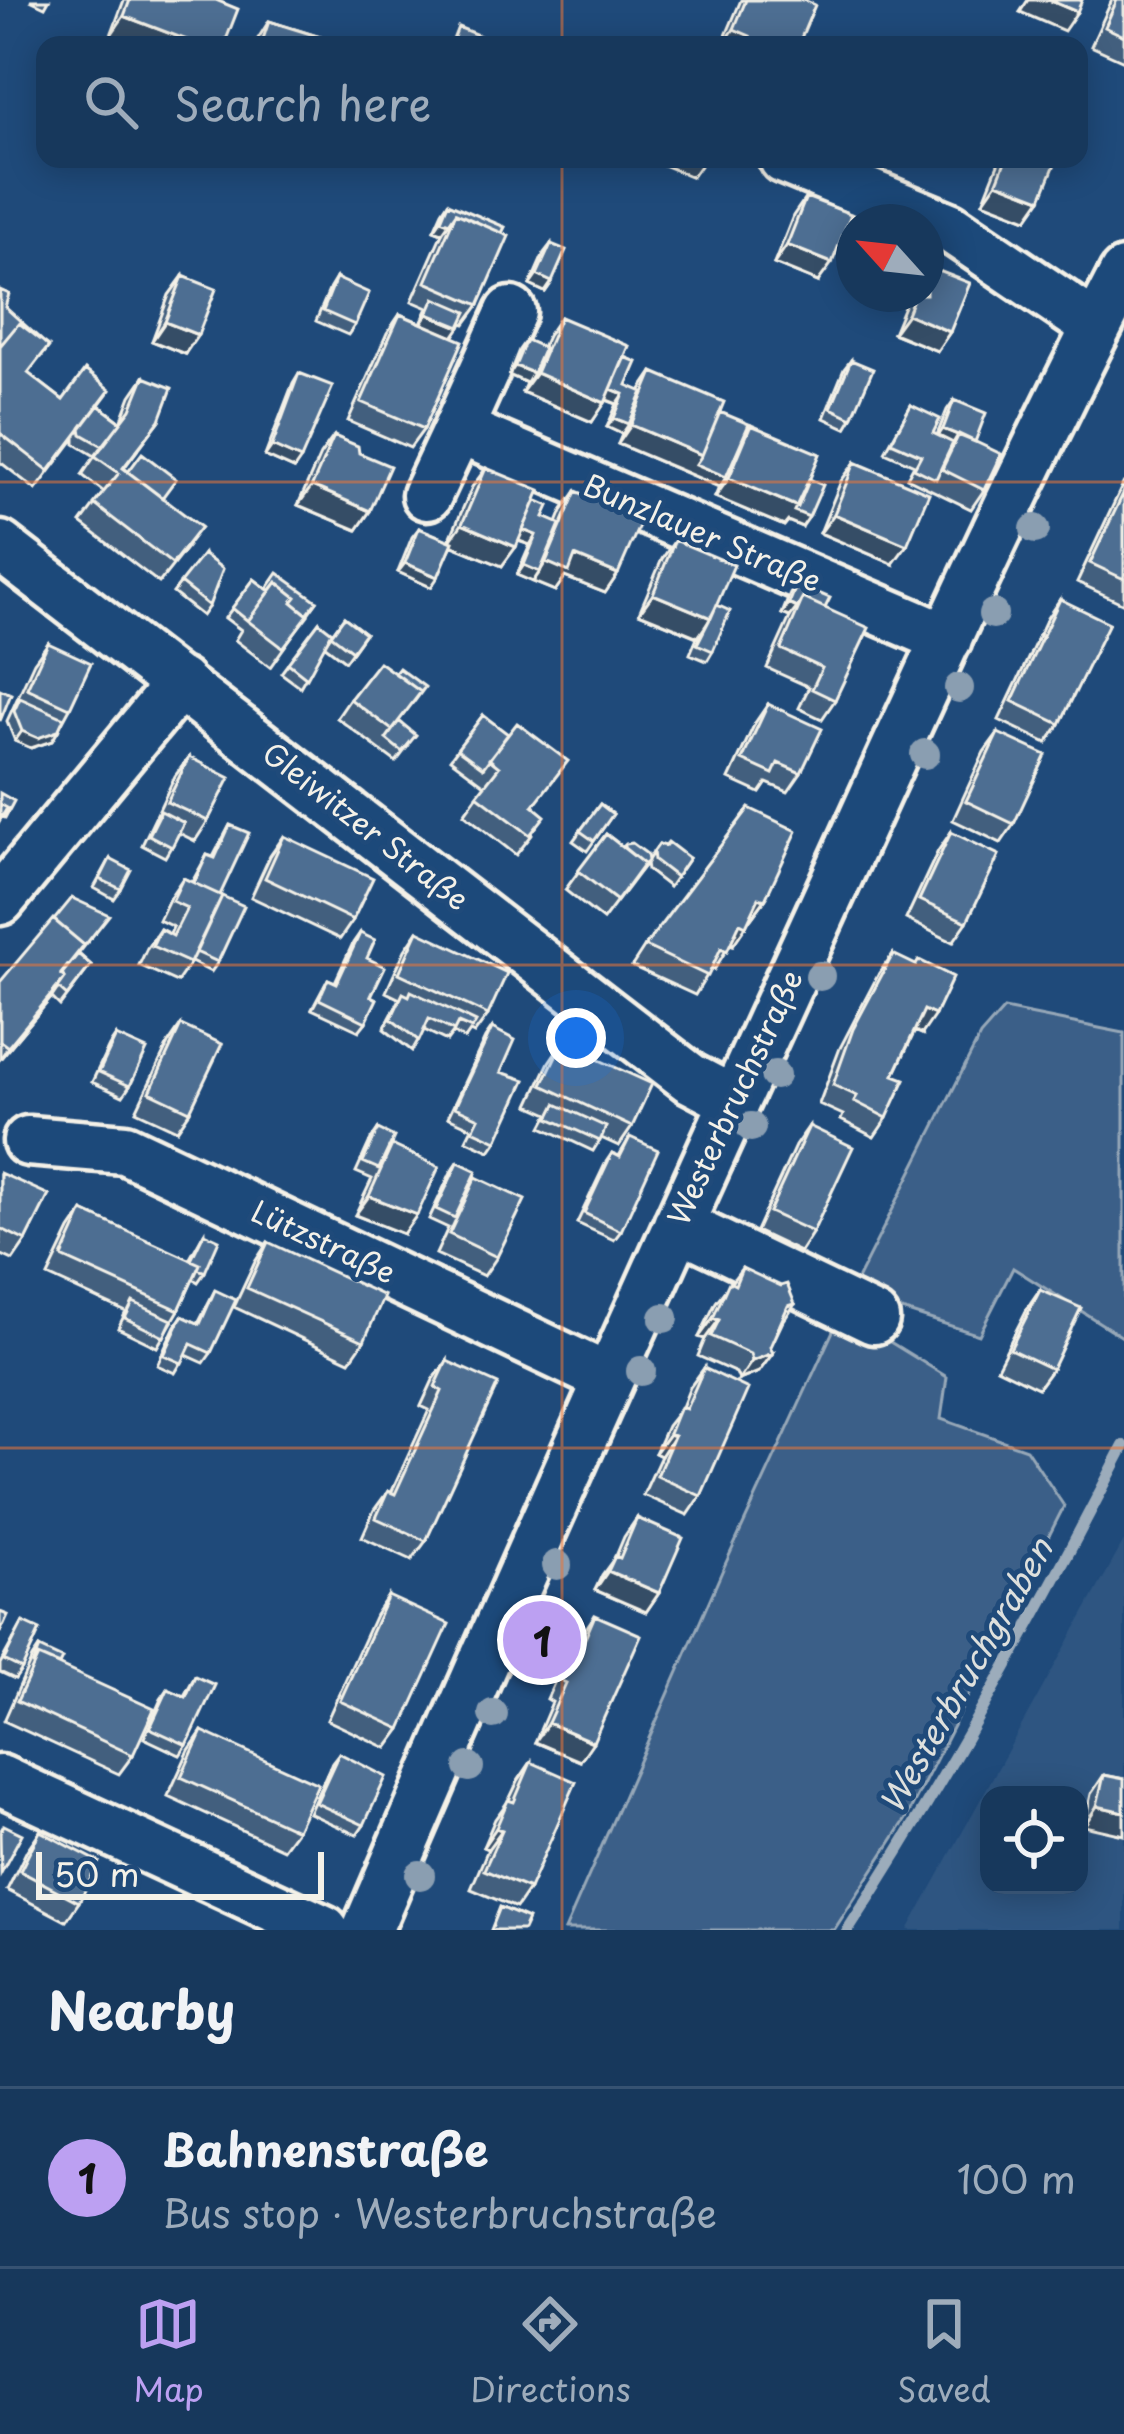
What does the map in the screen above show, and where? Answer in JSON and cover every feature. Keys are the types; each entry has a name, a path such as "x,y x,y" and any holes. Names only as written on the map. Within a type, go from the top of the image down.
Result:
{"street":[{"path":"806,168 949,227 1096,327"},
{"name":"Westerbruchstraße","path":"367,1930 734,1101 947,639 1124,275"},
{"path":"427,495 511,312"},
{"name":"Bunzlauer Straße","path":"458,429 947,639"},
{"name":"Gleiwitzer Straße","path":"0,546 690,1078 734,1101"},
{"path":"0,900 180,683"},
{"name":"Lützstraße","path":"28,1141 125,1149 609,1379"},
{"path":"678,1225 874,1319"},
{"path":"0,1780 324,1930"}],"shaded area":[{"path":"1004,1009 1124,1033 1124,1338 1013,1268 979,1335 892,1307 882,1337 947,1377 941,1419 1026,1449 1064,1506 906,1819 834,1930 565,1930 851,1292 980,1036"},
{"path":"1124,1541 1124,1930 908,1930 980,1800 980,1894 1088,1894 1088,1786 988,1786"}],"building":[{"path":"130,0 216,0 238,9 228,36 176,36 124,16"},
{"path":"746,0 804,0 815,5 802,36 750,36 734,29"},
{"path":"1049,0 1082,0 1077,12"},
{"path":"1117,0 1124,0 1124,36 1105,27"},
{"path":"269,21 317,36 264,36"},
{"path":"458,27 480,36 454,36"},
{"path":"1002,168 1053,168 1041,199 997,182"},
{"path":"806,197 836,208 832,263 787,245"},
{"path":"448,203 505,227 502,233 456,213 449,223 441,220"},
{"path":"456,213 509,236 479,305 426,282"},
{"path":"551,244 566,250 552,282 537,275"},
{"path":"944,273 970,283 950,332 907,314 944,312"},
{"path":"183,276 216,289 198,335 165,322"},
{"path":"336,278 369,293 355,325 323,311"},
{"path":"0,290 9,294 5,307 42,341 19,323 0,346"},
{"path":"435,298 467,312 460,327 428,314"},
{"path":"400,314 463,341 424,429 361,402"},
{"path":"560,317 629,346 605,403 536,373"},
{"path":"19,323 49,346 28,373 63,400 85,370 110,390 49,471 0,433 0,346"},
{"path":"526,340 544,348 533,373 515,366"},
{"path":"625,357 637,362 627,385 643,392 629,424 614,418 624,394 611,389"},
{"path":"851,360 873,369 852,418 831,408"},
{"path":"653,372 724,402 702,455 631,425"},
{"path":"299,373 333,386 301,459 272,446"},
{"path":"144,377 172,388 160,420 123,468 201,527 172,564 94,504 119,473 95,456 131,409"},
{"path":"954,400 986,413 975,442 943,429"},
{"path":"98,405 121,422 103,446 82,434 81,428"},
{"path":"911,405 940,419 933,433 953,443 936,479 914,468 921,455 891,442"},
{"path":"720,412 749,424 726,477 696,464"},
{"path":"751,425 820,454 798,507 729,478"},
{"path":"959,434 1001,454 984,490 942,469"},
{"path":"334,436 390,466 370,511 312,486"},
{"path":"142,453 176,479 162,498 128,472"},
{"path":"855,462 929,493 907,545 834,514"},
{"path":"486,468 540,490 516,547 462,524"},
{"path":"809,479 823,485 809,517 794,511"},
{"path":"576,491 642,519 618,574 575,556 569,572 546,562"},
{"path":"1124,492 1124,579 1090,563"},
{"path":"536,500 549,506 544,517 560,524 540,572 524,565 536,535 523,530"},
{"path":"419,528 453,542 438,577 405,563"},
{"path":"675,540 734,565 711,618 653,594"},
{"path":"203,554 223,569 209,606 180,583"},
{"path":"278,573 317,601 307,614 292,602 296,597 277,582 267,589"},
{"path":"254,579 270,591 248,621 232,608"},
{"path":"277,582 308,615 283,648 248,621"},
{"path":"797,584 830,598 825,608 803,598 797,608 789,604"},
{"path":"803,598 869,628 835,700 812,689 822,668 781,649"},
{"path":"1060,599 1109,623 1060,724 1012,701"},
{"path":"717,605 730,611 713,651 697,644"},
{"path":"344,617 365,633 352,651 331,635"},
{"path":"319,622 332,632 307,678 288,663"},
{"path":"48,643 91,663 70,708 27,688"},
{"path":"379,662 421,692 392,730 350,699"},
{"path":"399,668 425,687 414,702 421,692 395,673"},
{"path":"0,689 11,694 0,721"},
{"path":"20,698 64,718 58,731 38,738 22,731 14,711"},
{"path":"768,704 822,729 801,773 778,763 773,774 742,760"},
{"path":"483,715 508,734 483,768 457,749"},
{"path":"399,721 416,735 402,752 386,739"},
{"path":"517,723 568,761 533,806 545,816 530,835 477,795 499,767 489,759"},
{"path":"998,733 1046,755 1014,824 966,801"},
{"path":"189,757 230,778 208,821 167,802"},
{"path":"0,793 14,801 5,818 7,808 0,804"},
{"path":"600,804 613,814 594,841 580,831"},
{"path":"749,808 797,831 765,900 759,898 746,926 740,923 727,951 721,948 708,976 645,946"},
{"path":"161,811 184,823 172,847 149,835"},
{"path":"230,825 249,833 220,895 194,883 207,855 215,858"},
{"path":"951,832 999,855 967,922 919,900"},
{"path":"606,834 644,864 617,901 578,871"},
{"path":"284,836 373,878 353,920 265,878"},
{"path":"668,842 689,858 676,877 654,860 659,844"},
{"path":"632,843 647,854 648,861 638,873 644,864 623,847"},
{"path":"110,859 131,870 121,889 100,879"},
{"path":"183,878 222,896 190,963 152,946 160,929 173,936 187,908 172,901"},
{"path":"222,896 244,906 218,962 196,952"},
{"path":"72,898 109,915 79,953 84,945 54,920"},
{"path":"53,919 84,945 61,974 65,978 8,1047 0,1041 0,982"},
{"path":"418,931 507,973 488,1015 399,973"},
{"path":"360,933 375,940 367,958 385,967 371,996 377,999 366,1022 319,999 328,979 337,983"},
{"path":"78,954 91,965 67,996 58,988 65,978 61,975"},
{"path":"893,954 916,965 919,960 953,977 935,1015 924,1010 894,1075 905,1079 887,1118 833,1085 853,1029"},
{"path":"411,991 476,1022 472,1029 458,1023 454,1031 429,1019 419,1041 391,1019 403,993 409,996"},
{"path":"181,1025 222,1044 190,1111 150,1092"},
{"path":"492,1028 515,1040 501,1072 525,1080 497,1141 473,1130 479,1118 455,1107"},
{"path":"116,1036 147,1050 130,1086 99,1072"},
{"path":"562,1043 652,1084 632,1127 542,1085"},
{"path":"556,1104 606,1127 600,1141 549,1118"},
{"path":"809,1126 853,1147 813,1232 769,1212"},
{"path":"378,1129 394,1137 379,1169 363,1162"},
{"path":"630,1137 658,1150 621,1231 584,1213 612,1153 620,1157"},
{"path":"392,1145 439,1167 417,1215 369,1196"},
{"path":"458,1162 477,1171 455,1218 436,1209"},
{"path":"0,1173 49,1195 26,1241 0,1228"},
{"path":"476,1177 525,1200 497,1257 449,1234"},
{"path":"83,1211 200,1264 179,1310 62,1257"},
{"path":"204,1233 219,1240 205,1272 191,1260"},
{"path":"268,1242 384,1296 364,1341 247,1288"},
{"path":"742,1268 781,1286 787,1284 795,1304 788,1306 770,1347 773,1353 752,1361 750,1354 711,1336 719,1320 713,1318 729,1282 735,1285"},
{"path":"215,1290 236,1300 211,1353 191,1344 182,1363 164,1355 182,1316 200,1324"},
{"path":"1040,1290 1081,1308 1052,1369 1010,1349"},
{"path":"133,1302 172,1320 164,1337 125,1318"},
{"path":"447,1361 498,1384 426,1541 376,1518 388,1491 395,1494 442,1391 435,1387"},
{"path":"704,1368 748,1389 701,1496 657,1476 680,1407 686,1409"},
{"path":"637,1518 683,1538 659,1593 608,1571 615,1556 620,1558"},
{"path":"388,1596 449,1624 401,1729 340,1701"},
{"path":"595,1615 641,1635 593,1742 548,1723 566,1683 560,1680 572,1653 578,1655"},
{"path":"23,1622 40,1630 22,1669 4,1660"},
{"path":"39,1648 62,1659 59,1665 38,1656 32,1665"},
{"path":"38,1656 154,1709 133,1755 17,1701"},
{"path":"195,1676 215,1685 187,1745 150,1728 168,1689 186,1697"},
{"path":"202,1731 318,1784 297,1830 181,1777"},
{"path":"339,1753 386,1777 364,1825 316,1803"},
{"path":"531,1762 576,1782 529,1889 484,1870 502,1830 496,1828 508,1800 514,1802"},
{"path":"1104,1775 1124,1779 1124,1812 1097,1806"},
{"path":"4,1825 22,1834 1,1873 0,1832"},
{"path":"40,1831 99,1862 79,1902 20,1871"},
{"path":"500,1907 528,1919 523,1930 491,1930"}],"waterway":[{"name":"Westerbruchgraben","path":"848,1930 992,1692 1124,1446"}],"place":[{"name":"Bahnenstraße","path":"542,1640"}]}
